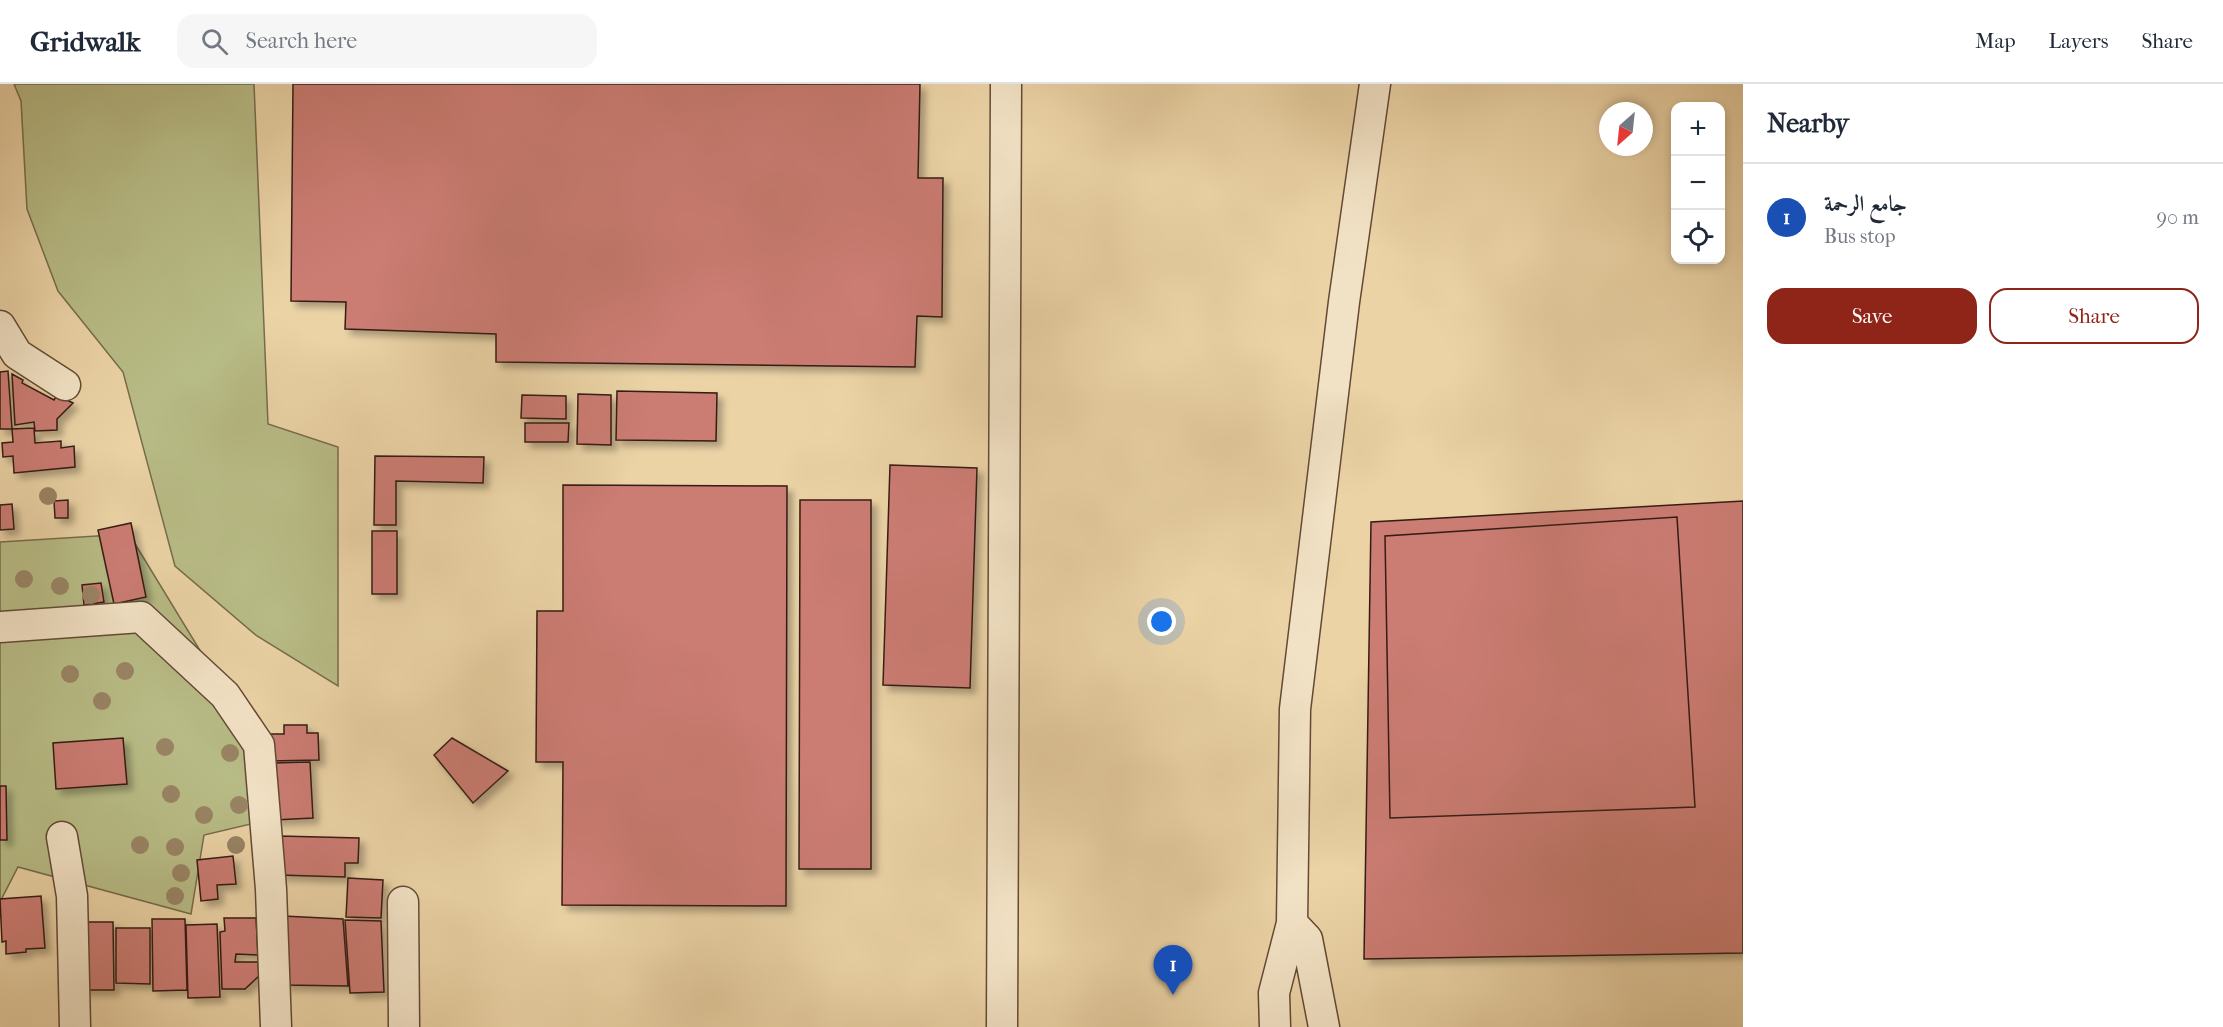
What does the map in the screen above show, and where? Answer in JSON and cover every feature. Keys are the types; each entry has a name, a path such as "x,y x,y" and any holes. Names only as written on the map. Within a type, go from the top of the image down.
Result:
{"street":[{"path":"1002,1027 1006,84"},
{"path":"1275,1027 1274,993 1292,923 1295,709 1342,314 1375,84"},
{"path":"0,326 17,354 64,385"},
{"path":"0,627 141,617 225,695 259,745 271,889 276,1027"},
{"path":"62,837 72,897 75,1027"},
{"path":"403,902 404,1027"},
{"path":"1292,923 1307,939 1324,1027"}],"green space":[{"path":"14,84 254,84 268,424 338,447 338,686 257,636 175,566 123,372 58,291 27,209 21,101"},
{"path":"129,534 240,716 259,822 204,835 191,914 18,867 0,902 0,542"}],"building":[{"path":"293,84 920,84 918,178 943,178 942,317 917,316 915,367 496,362 496,334 345,329 346,302 291,301"},
{"path":"8,371 12,429 0,429 0,372"},
{"path":"12,374 23,380 22,383 54,400 57,395 73,403 57,419 57,430 35,431 34,422 15,425"},
{"path":"617,391 717,393 716,441 616,440"},
{"path":"578,394 611,395 611,445 577,444"},
{"path":"522,395 566,396 566,419 521,418"},
{"path":"525,423 569,423 568,442 525,442"},
{"path":"34,428 35,443 61,441 61,448 74,446 75,467 14,473 13,456 3,457 2,443 13,442 12,429"},
{"path":"375,456 484,457 483,483 396,481 396,525 374,525"},
{"path":"890,465 977,468 970,688 883,685"},
{"path":"563,485 787,486 786,906 562,905 563,762 536,762 537,611 563,611"},
{"path":"68,500 68,518 55,518 54,501"},
{"path":"800,500 871,500 871,869 799,869"},
{"path":"1743,501 1743,953 1364,959 1371,522"},
{"path":"12,504 14,529 0,530 0,505"},
{"path":"1677,517 1695,807 1390,818 1385,536"},
{"path":"131,523 146,597 114,604 98,530"},
{"path":"372,531 397,531 397,594 372,594"},
{"path":"101,583 104,602 84,605 82,585"},
{"path":"284,725 307,725 307,733 318,733 319,760 269,761 269,734 284,734"},
{"path":"123,738 127,784 56,789 53,743"},
{"path":"452,738 508,771 473,803 434,755"},
{"path":"310,762 313,818 274,820 272,763"},
{"path":"0,786 6,786 7,840 0,840"},
{"path":"279,836 359,838 358,863 345,863 345,877 279,875"},
{"path":"233,856 236,884 217,885 218,899 201,901 197,860"},
{"path":"348,878 383,880 381,918 346,917"},
{"path":"41,896 45,948 26,949 26,952 6,954 6,941 2,942 0,899"},
{"path":"283,916 343,919 348,986 284,985"},
{"path":"224,918 256,918 258,955 236,954 235,962 258,962 259,976 245,989 222,989 220,932 225,931"},
{"path":"152,919 185,919 187,990 153,991"},
{"path":"345,920 381,921 384,992 350,993"},
{"path":"79,922 113,922 114,990 80,990"},
{"path":"217,924 220,997 188,998 186,925"},
{"path":"116,928 150,928 150,984 116,983"}],"place":[{"name":"جامع الرحمة","path":"1173,995"}]}
